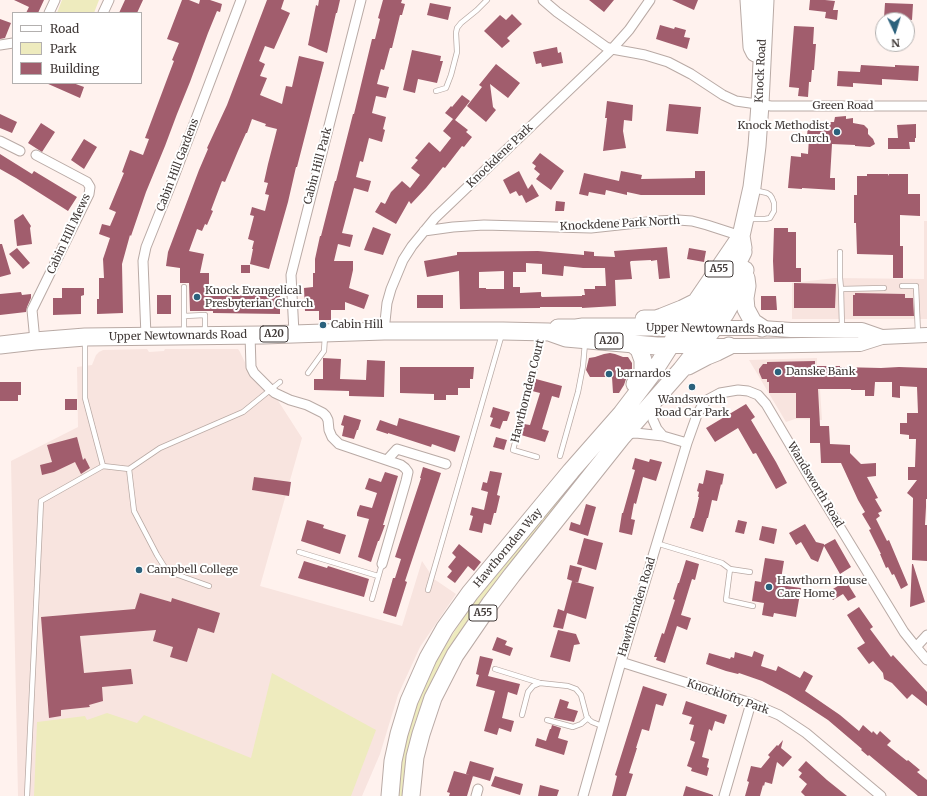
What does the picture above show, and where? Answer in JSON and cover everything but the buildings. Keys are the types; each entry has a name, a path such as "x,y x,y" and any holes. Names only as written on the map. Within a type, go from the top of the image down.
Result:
{"highway":[{"path":"749,0 752,46 762,66"},
{"name":"Knock Road","path":"692,336 725,314 736,295 745,270 742,244 752,190 757,146 765,0"},
{"path":"692,336 715,304 735,268 742,244"},
{"name":"Knock Road","path":"692,336 696,302 742,244"},
{"path":"745,270 747,286 745,298 746,310 753,322 762,328"},
{"path":"548,331 563,322 656,319 696,302"},
{"name":"Upper Newtownards Road","path":"580,334 583,327 692,336"},
{"name":"Upper Newtownards Road","path":"0,345 85,337 250,335 384,331 548,331 580,334 657,346 692,336"},
{"name":"Hawthornden Way","path":"411,796 416,757 421,734 433,698 455,655 490,604 625,434 681,370 692,336"},
{"name":"Hawthornden Way","path":"390,796 393,761 409,701 428,658 445,628 470,593 571,471 622,413 654,371 692,336"},
{"path":"571,471 576,458 643,373 643,360 641,354 631,343"},
{"path":"681,370 696,361 729,346"}],"main road":[{"name":"Upper Newtownards Road","path":"692,336 762,328 791,330 862,330 882,337"},
{"name":"Upper Newtownards Road","path":"692,336 729,346 860,344 882,337 922,335"},
{"path":"692,336 738,336 785,339 809,345"}],"street":[{"path":"49,12 55,0"},
{"path":"103,12 109,0"},
{"name":"Cabin Hill Gardens","path":"146,336 143,261 146,247 241,0"},
{"name":"Cabin Hill Park","path":"294,333 291,275 362,0"},
{"name":"Green Road","path":"543,0 557,12 606,47 645,55 668,62 691,74 730,99 771,106 927,106"},
{"name":"Knockdene Park","path":"384,331 387,303 396,275 403,260 424,231 435,218 612,49 629,30 650,0"},
{"path":"0,45 12,43"},
{"path":"0,141 20,151"},
{"name":"Cabin HIll Mews","path":"35,341 32,310 89,194 90,187 87,182 36,155"},
{"name":"Knockdene Park North","path":"424,231 484,225 591,228 656,220 678,220 707,224 742,244"},
{"path":"250,335 251,367 270,390 285,398 307,405 323,413 328,420 329,430 332,437 339,444 401,465 408,472 382,564"},
{"name":"Wandsworth Road","path":"686,443 697,415 707,400 720,393 738,390 748,391 758,395 769,409 904,632 927,660"},
{"path":"651,405 652,420 663,436"},
{"path":"625,434 636,433 663,436 686,443"},
{"name":"Hawthornden Road","path":"582,796 686,443"},
{"path":"387,460 397,449 446,464"},
{"path":"916,647 927,635"},
{"name":"Knocklofty Park","path":"621,662 751,703 779,715 806,733 881,796"},
{"path":"724,796 751,703"}],"lane":[{"path":"436,91 446,88 451,75 457,52 457,28 486,0"},
{"path":"746,218 761,220 770,218 774,211 774,203 770,195 752,190"},
{"path":"840,252 842,330"},
{"path":"902,286 916,286 922,335"},
{"path":"184,287 184,336"},
{"path":"841,290 884,288"},
{"path":"184,316 205,315 205,335"},
{"path":"428,590 503,331"},
{"name":"Hawthornden Court","path":"537,457 513,450 541,344 548,331"},
{"path":"308,373 324,351 325,332"},
{"path":"560,456 578,392 583,366 580,334"},
{"path":"85,337 85,398 103,466"},
{"path":"27,796 41,501 103,466 129,469 160,448 243,412 280,382"},
{"path":"129,469 134,511 167,571 209,586"},
{"path":"656,543 722,563 730,569 750,572"},
{"path":"299,552 378,576"},
{"path":"372,599 382,564"},
{"path":"730,569 726,600 753,606"},
{"path":"495,669 540,683 568,686 576,689 581,695 588,718 592,722 602,726"},
{"path":"522,715 528,692 533,686 540,683"},
{"path":"547,720 573,727 581,724 588,718"}],"shaded area":[{"path":"924,221 927,221 927,319 792,319 792,283 835,278 924,279"},
{"name":"Campbell College","path":"147,349 149,352 164,351 165,349 238,349 251,375 260,387 275,396 302,438 260,586 402,626 422,561 434,579 456,594 420,647 398,695 380,754 362,796 18,796 11,461 78,427 77,367 92,365 96,355 103,350"},
{"path":"817,358 817,389 820,389 822,420 795,419 786,422 749,360"}],"green space":[{"path":"62,0 99,0 94,12 57,12"},
{"path":"607,446 447,654 428,689 415,722 408,748 402,796 397,796 399,761 413,710 436,660 469,609 492,580 565,492"},
{"path":"272,673 376,730 351,796 34,796 37,722 85,716 87,720 107,713 137,723 144,715 251,758"}],"place":[{"name":"Knock Methodist Church","path":"837,132"},
{"name":"Knock Evangelical Presbyterian Church","path":"197,297"},
{"name":"Cabin Hill","path":"323,325"},
{"name":"Danske Bank","path":"778,372"},
{"name":"barnardos","path":"609,374"},
{"name":"Wandsworth Road Car Park","path":"692,387"},
{"name":"Campbell College","path":"139,570"},
{"name":"Hawthorn House Care Home","path":"769,587"}]}
